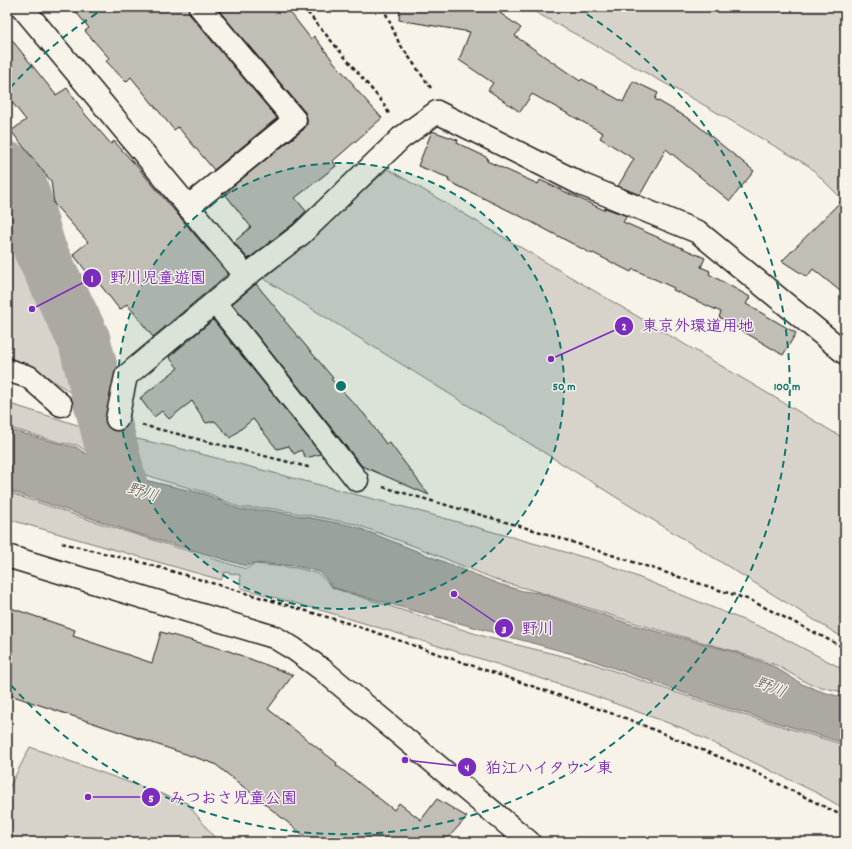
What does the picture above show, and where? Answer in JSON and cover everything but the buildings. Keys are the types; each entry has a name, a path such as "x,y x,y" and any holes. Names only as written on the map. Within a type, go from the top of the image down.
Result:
{"street":[{"path":"22,7 246,276"},
{"path":"188,207 295,120 200,7"},
{"path":"117,419 126,376 246,276 301,234 401,138 437,112 583,185 698,232 845,353"},
{"path":"215,302 357,480"},
{"path":"7,370 28,377 61,405"},
{"path":"7,556 274,637 324,670 529,842"}],"path":[{"path":"303,7 384,104 401,138"},
{"path":"383,7 399,43 437,96 437,112"},
{"path":"117,419 318,470"},
{"path":"357,480 544,533 750,600 845,648"},
{"path":"60,542 144,563 354,624 621,717 753,770 845,817"}],"shaded area":[{"path":"526,7 845,7 845,202 809,166 697,101"},
{"path":"388,169 845,439 845,639 264,279"},
{"path":"12,183 32,252 70,338 83,401 30,365 7,358 7,280 10,274 7,271 7,194"},
{"path":"7,403 97,431 101,445 94,457 77,445 62,443 7,427"},
{"path":"119,435 178,448 404,507 601,562 768,630 845,670 845,695 838,691 809,684 776,665 734,651 638,624 539,592 502,582 355,524 269,508 241,508 205,492 144,474"},
{"path":"7,492 99,523 246,569 254,564 297,568 319,574 333,588 489,638 591,663 721,708 838,743 845,747 845,809 815,792 682,728 589,694 334,614 241,588 240,575 225,572 221,580 7,519"},
{"path":"30,747 187,803 218,842 7,842 7,792"}],"water":[{"path":"7,429 76,447 93,459 102,445 100,431 119,440 137,470 145,480 205,494 241,510 268,510 354,526 499,584 523,591 539,593 633,625 731,651 773,666 802,684 845,698 845,744 721,706 580,656 334,588 320,572 296,566 254,563 246,566 135,533 7,490"}],"waterway":[{"path":"7,168 21,185 40,250 84,340 121,484"}],"place":[{"name":"野川児童遊園","path":"32,309"},
{"name":"東京外環道用地","path":"551,359"},
{"name":"野川","path":"454,594"},
{"name":"狛江ハイタウン東","path":"405,760"},
{"name":"みつおさ児童公園","path":"88,797"}]}
